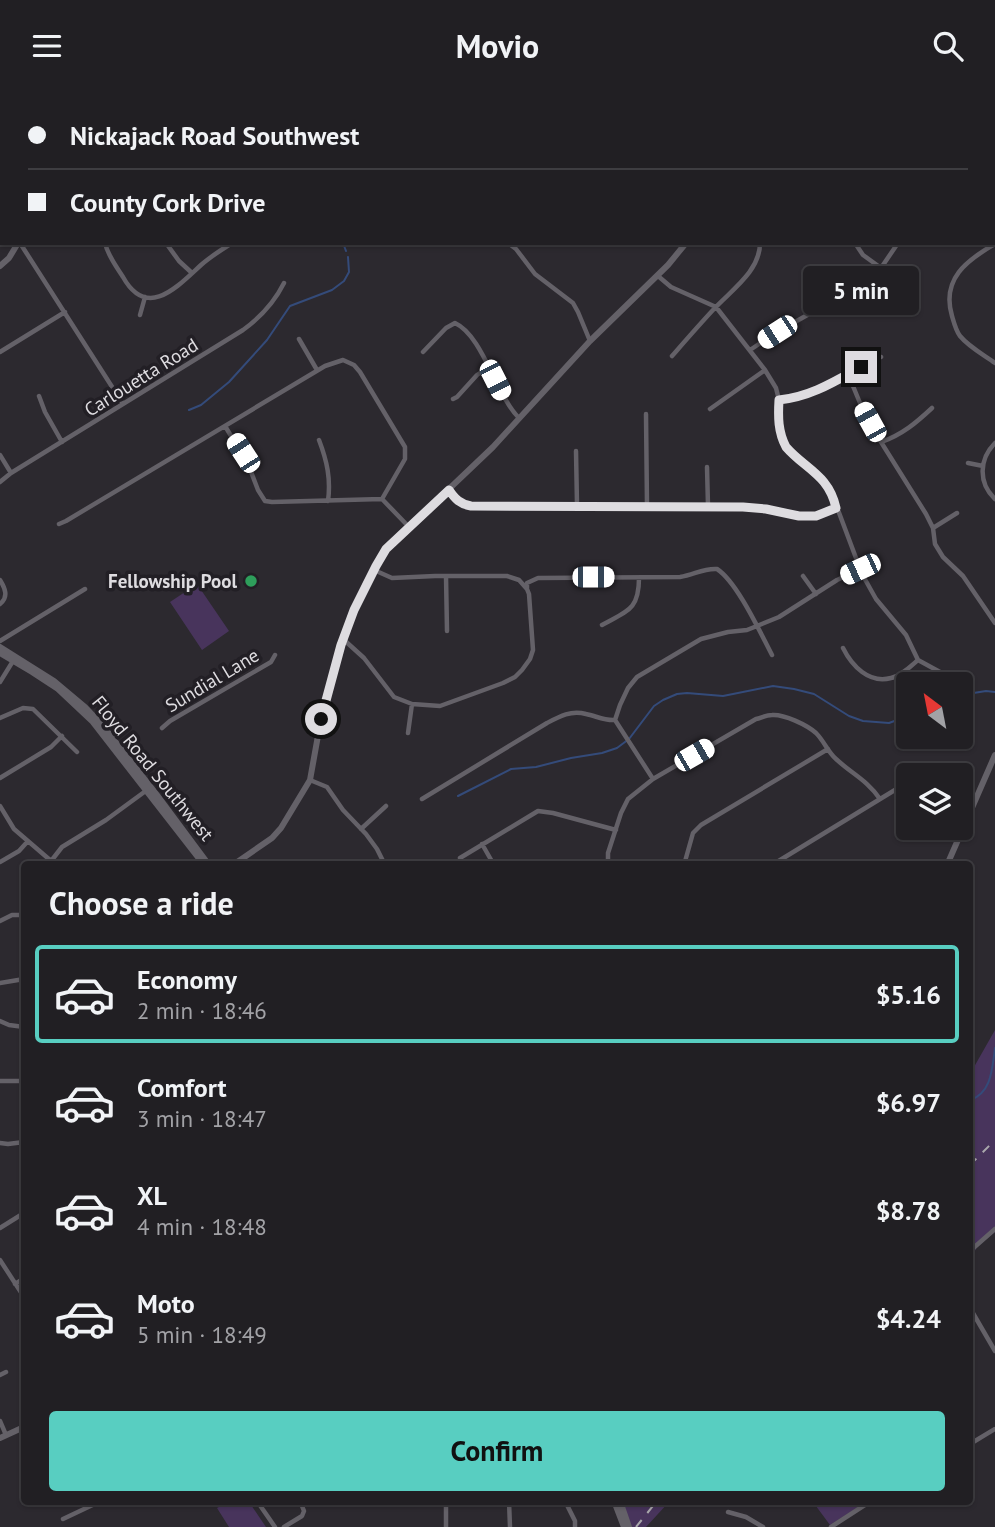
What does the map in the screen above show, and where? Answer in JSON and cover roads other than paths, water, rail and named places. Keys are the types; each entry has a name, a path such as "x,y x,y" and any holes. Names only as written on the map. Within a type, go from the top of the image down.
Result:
{"street":[{"path":"3,263 17,245"},
{"path":"20,245 123,404"},
{"path":"107,245 134,292 156,298 179,285 229,245"},
{"path":"167,245 192,273"},
{"path":"511,245 535,274 573,303 590,341"},
{"path":"239,861 272,838 281,828 310,780 326,699 343,639 354,610 386,549 493,447 590,341 658,276 684,245"},
{"path":"672,356 748,274 756,260 760,245"},
{"path":"856,245 863,255 881,268"},
{"path":"876,285 881,268 897,245"},
{"path":"993,245 960,269 954,278 949,305 958,333 995,363"},
{"path":"0,253 3,263"},
{"path":"658,276 671,288 716,307 765,370 776,388 779,400 778,420 786,447 825,483 860,569 876,599 906,635 918,660 940,672"},
{"name":"Carlouetta Road","path":"0,482 243,330 259,318 284,283"},
{"path":"140,315 145,297"},
{"path":"0,352 65,312"},
{"path":"750,350 811,313"},
{"path":"422,352 446,328 455,323 459,325 472,339 506,402 519,418"},
{"path":"299,339 317,370"},
{"path":"779,400 812,393 881,357"},
{"path":"59,524 317,370 343,360 354,365 405,447 405,459 382,499"},
{"path":"453,399 489,367"},
{"path":"710,409 765,370"},
{"path":"848,374 881,442 919,500 933,528 935,544 963,576 995,623"},
{"path":"39,396 62,442"},
{"path":"881,442 906,430 932,408"},
{"path":"646,414 647,506"},
{"path":"225,426 248,464 265,501 382,499 408,527"},
{"path":"319,440 327,461 330,484 328,501"},
{"path":"995,443 985,456 983,466 985,487 995,499"},
{"path":"576,451 577,505"},
{"path":"0,455 11,473"},
{"path":"968,463 983,466"},
{"path":"707,467 708,506"},
{"path":"449,490 459,502 471,506 708,506 766,509 799,516 816,516 836,508"},
{"path":"933,528 957,513"},
{"path":"343,639 364,658 394,697 412,703 440,706 515,677 530,659 533,650 527,583 538,578 680,577 705,569 717,569 730,580 772,655"},
{"path":"615,720 628,688 637,677 701,639 747,630 779,617 837,580 860,569"},
{"path":"374,570 392,578 507,576 519,580 527,589"},
{"path":"446,576 447,631"},
{"path":"803,576 816,594"},
{"path":"602,625 634,604 638,598 639,578"},
{"path":"0,580 6,595 0,604"},
{"path":"0,641 85,589"},
{"name":"Floyd Road Southwest","path":"0,647 54,681 78,700 103,726 201,861"},
{"path":"843,648 862,673 874,678 891,678 918,660"},
{"name":"Floyd Road Southwest","path":"0,653 58,689 81,709 206,861"},
{"name":"Sundial Lane","path":"162,728 271,662 275,655"},
{"path":"0,682 13,661"},
{"path":"408,733 412,703"},
{"path":"0,718 23,708 33,709 77,752"},
{"path":"422,799 564,714 586,713 615,720"},
{"path":"608,861 608,853 628,799 653,779 756,719 766,716 775,715 803,724 816,733 836,760 866,782 880,799"},
{"path":"615,720 653,779"},
{"path":"0,778 51,747 62,736"},
{"path":"685,861 693,833 701,825 828,749"},
{"path":"949,861 995,755"},
{"path":"310,780 327,787 377,849 383,861"},
{"path":"50,861 74,838 106,820 149,789"},
{"path":"779,861 896,789"},
{"path":"0,806 14,829 48,861"},
{"path":"361,829 386,806"},
{"path":"460,858 538,811 616,830"},
{"path":"0,862 19,851 28,841"},
{"path":"482,844 492,861"},
{"path":"0,921 12,915 21,915"},
{"path":"0,983 21,980"},
{"path":"0,1021 21,1027"},
{"path":"0,1081 21,1081"},
{"path":"0,1143 21,1142"},
{"path":"0,1227 21,1215"},
{"path":"973,1248 995,1229"},
{"path":"0,1260 21,1293"},
{"path":"15,1284 21,1280"},
{"path":"973,1313 995,1351"},
{"path":"0,1421 3,1437 21,1428"},
{"path":"973,1442 995,1429"},
{"path":"63,1519 93,1505"},
{"path":"259,1505 272,1526"},
{"path":"289,1526 302,1516 304,1511 302,1505"},
{"path":"446,1505 446,1527"},
{"path":"509,1505 510,1527"},
{"path":"567,1505 575,1527"},
{"path":"618,1505 625,1524"},
{"path":"831,1527 866,1505"},
{"path":"728,1512 746,1517 764,1527"}],"waterway":[{"path":"344,245 346,251"},
{"path":"189,410 201,405 229,382 267,340 290,306 332,290 344,281 349,272 348,257"},
{"path":"458,796 511,769 536,767 617,748 629,739 654,706 677,694 723,696 773,686 814,694 849,716 863,721 889,723 896,720"},
{"path":"973,693 995,692"},
{"path":"973,1099 987,1086 995,1048"}],"railway":[{"path":"973,1162 995,1140"},
{"path":"636,1527 654,1505"}],"place":[{"name":"Fellowship Pool","path":"251,581"}]}
